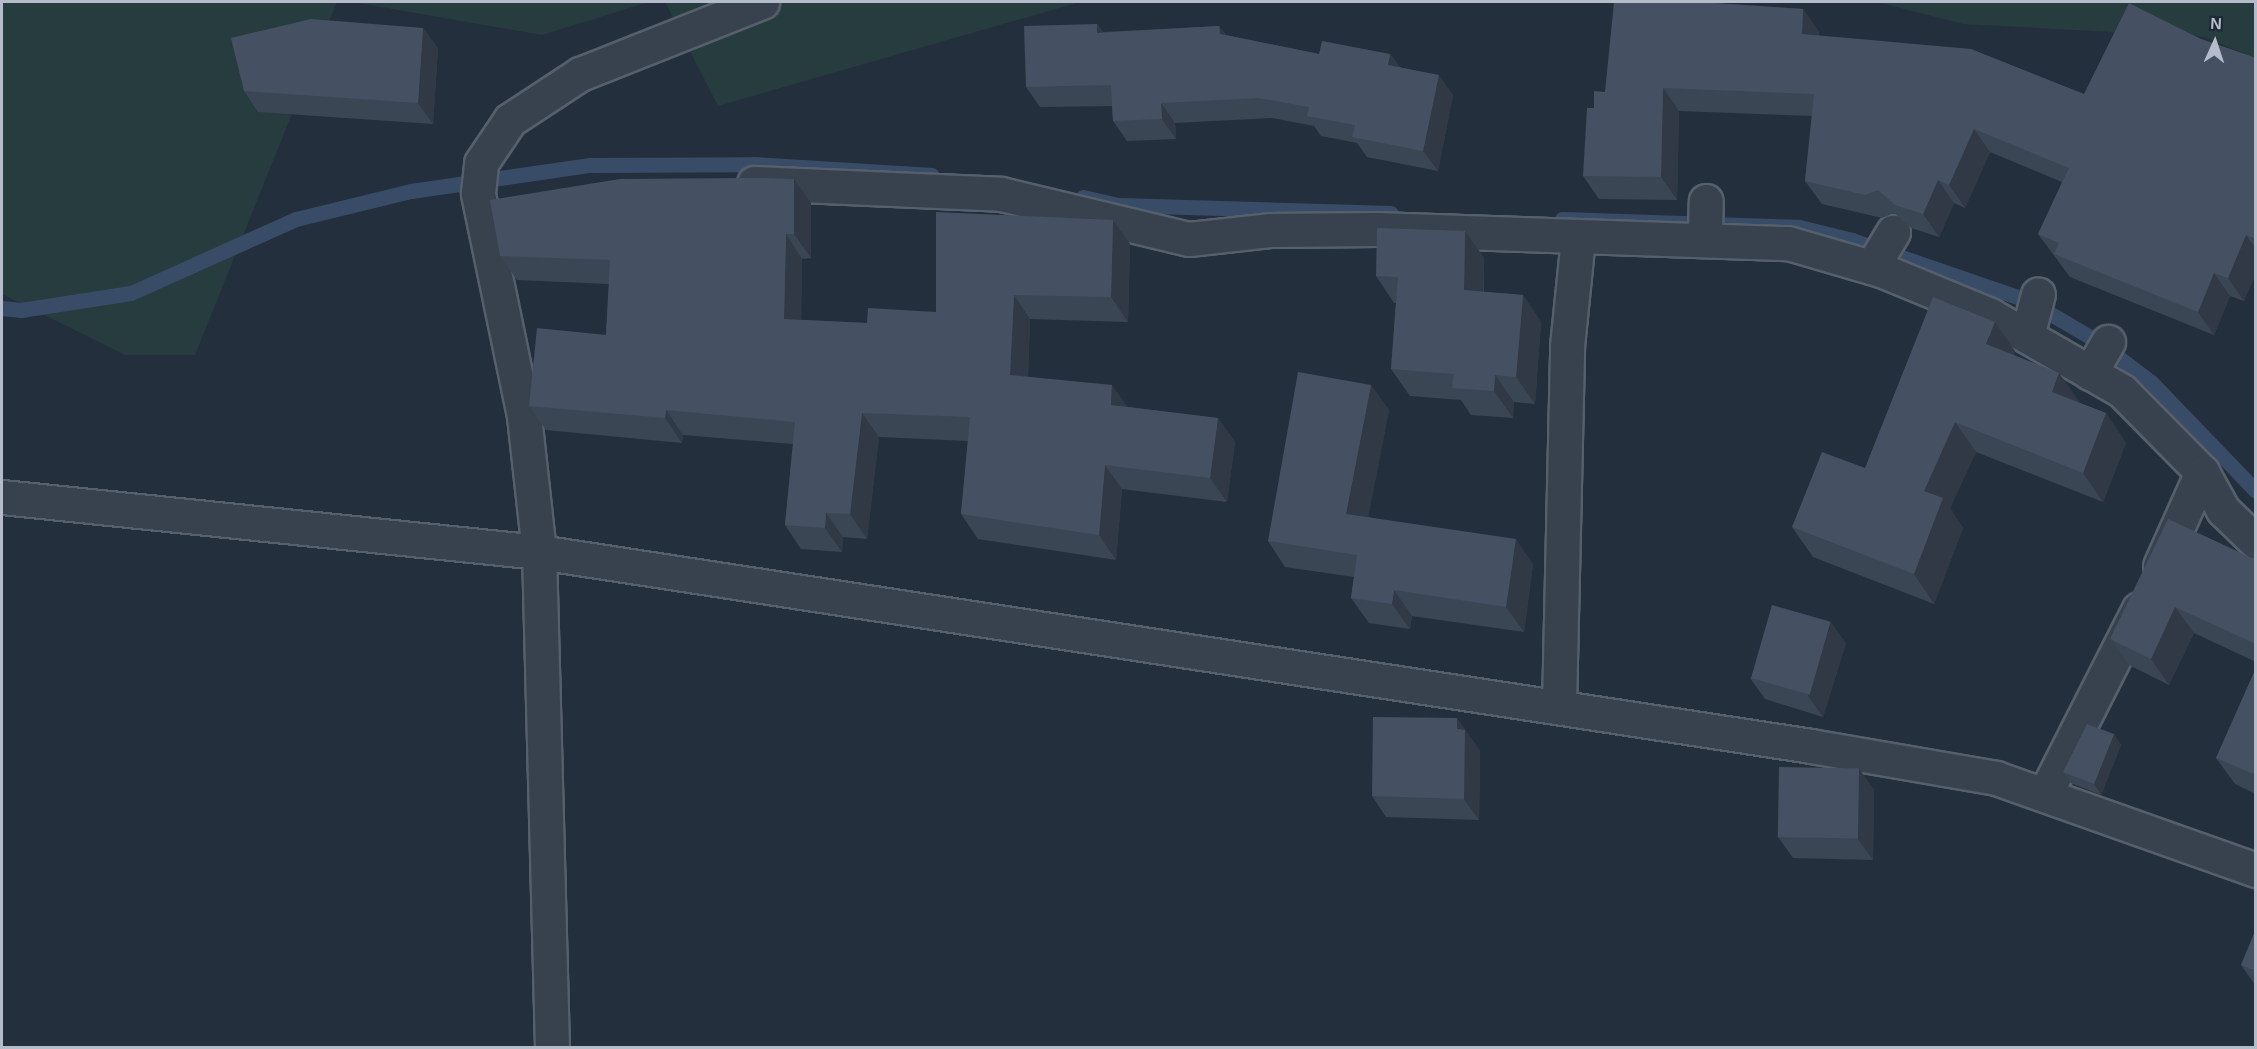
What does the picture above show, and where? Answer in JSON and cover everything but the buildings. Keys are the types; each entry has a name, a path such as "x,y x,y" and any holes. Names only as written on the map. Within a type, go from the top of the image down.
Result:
{"street":[{"path":"552,1047 539,552 524,416 480,188 510,120 580,74 762,2"},
{"path":"720,182 1001,194 1189,239 1270,230 1366,229 1578,238 1788,243 1872,267 2026,336 2090,373 2144,410 2248,522"},
{"path":"480,188 515,202"},
{"path":"1705,240 1706,201"},
{"path":"1872,267 1893,232"},
{"path":"1559,706 1567,346 1578,238"},
{"path":"2026,336 2038,294"},
{"path":"2090,373 2108,342"},
{"path":"2046,792 2202,472"},
{"path":"2,497 539,552 1559,706 1996,778 2046,792 2256,870"}],"green space":[{"path":"2,2 337,2 195,355 125,355 2,294"},
{"path":"353,2 649,2 542,35"},
{"path":"665,2 1080,2 718,106"},
{"path":"1877,2 2255,2 2255,58 2204,37 1963,24"}],"waterway":[{"path":"2,308 21,310 131,293 296,219 411,191 590,165 754,164 932,175"},
{"path":"1083,197 1119,205 1391,213"},
{"path":"1562,219 1799,227 1852,240 2029,301 2097,341 2151,382 2256,491"}]}
